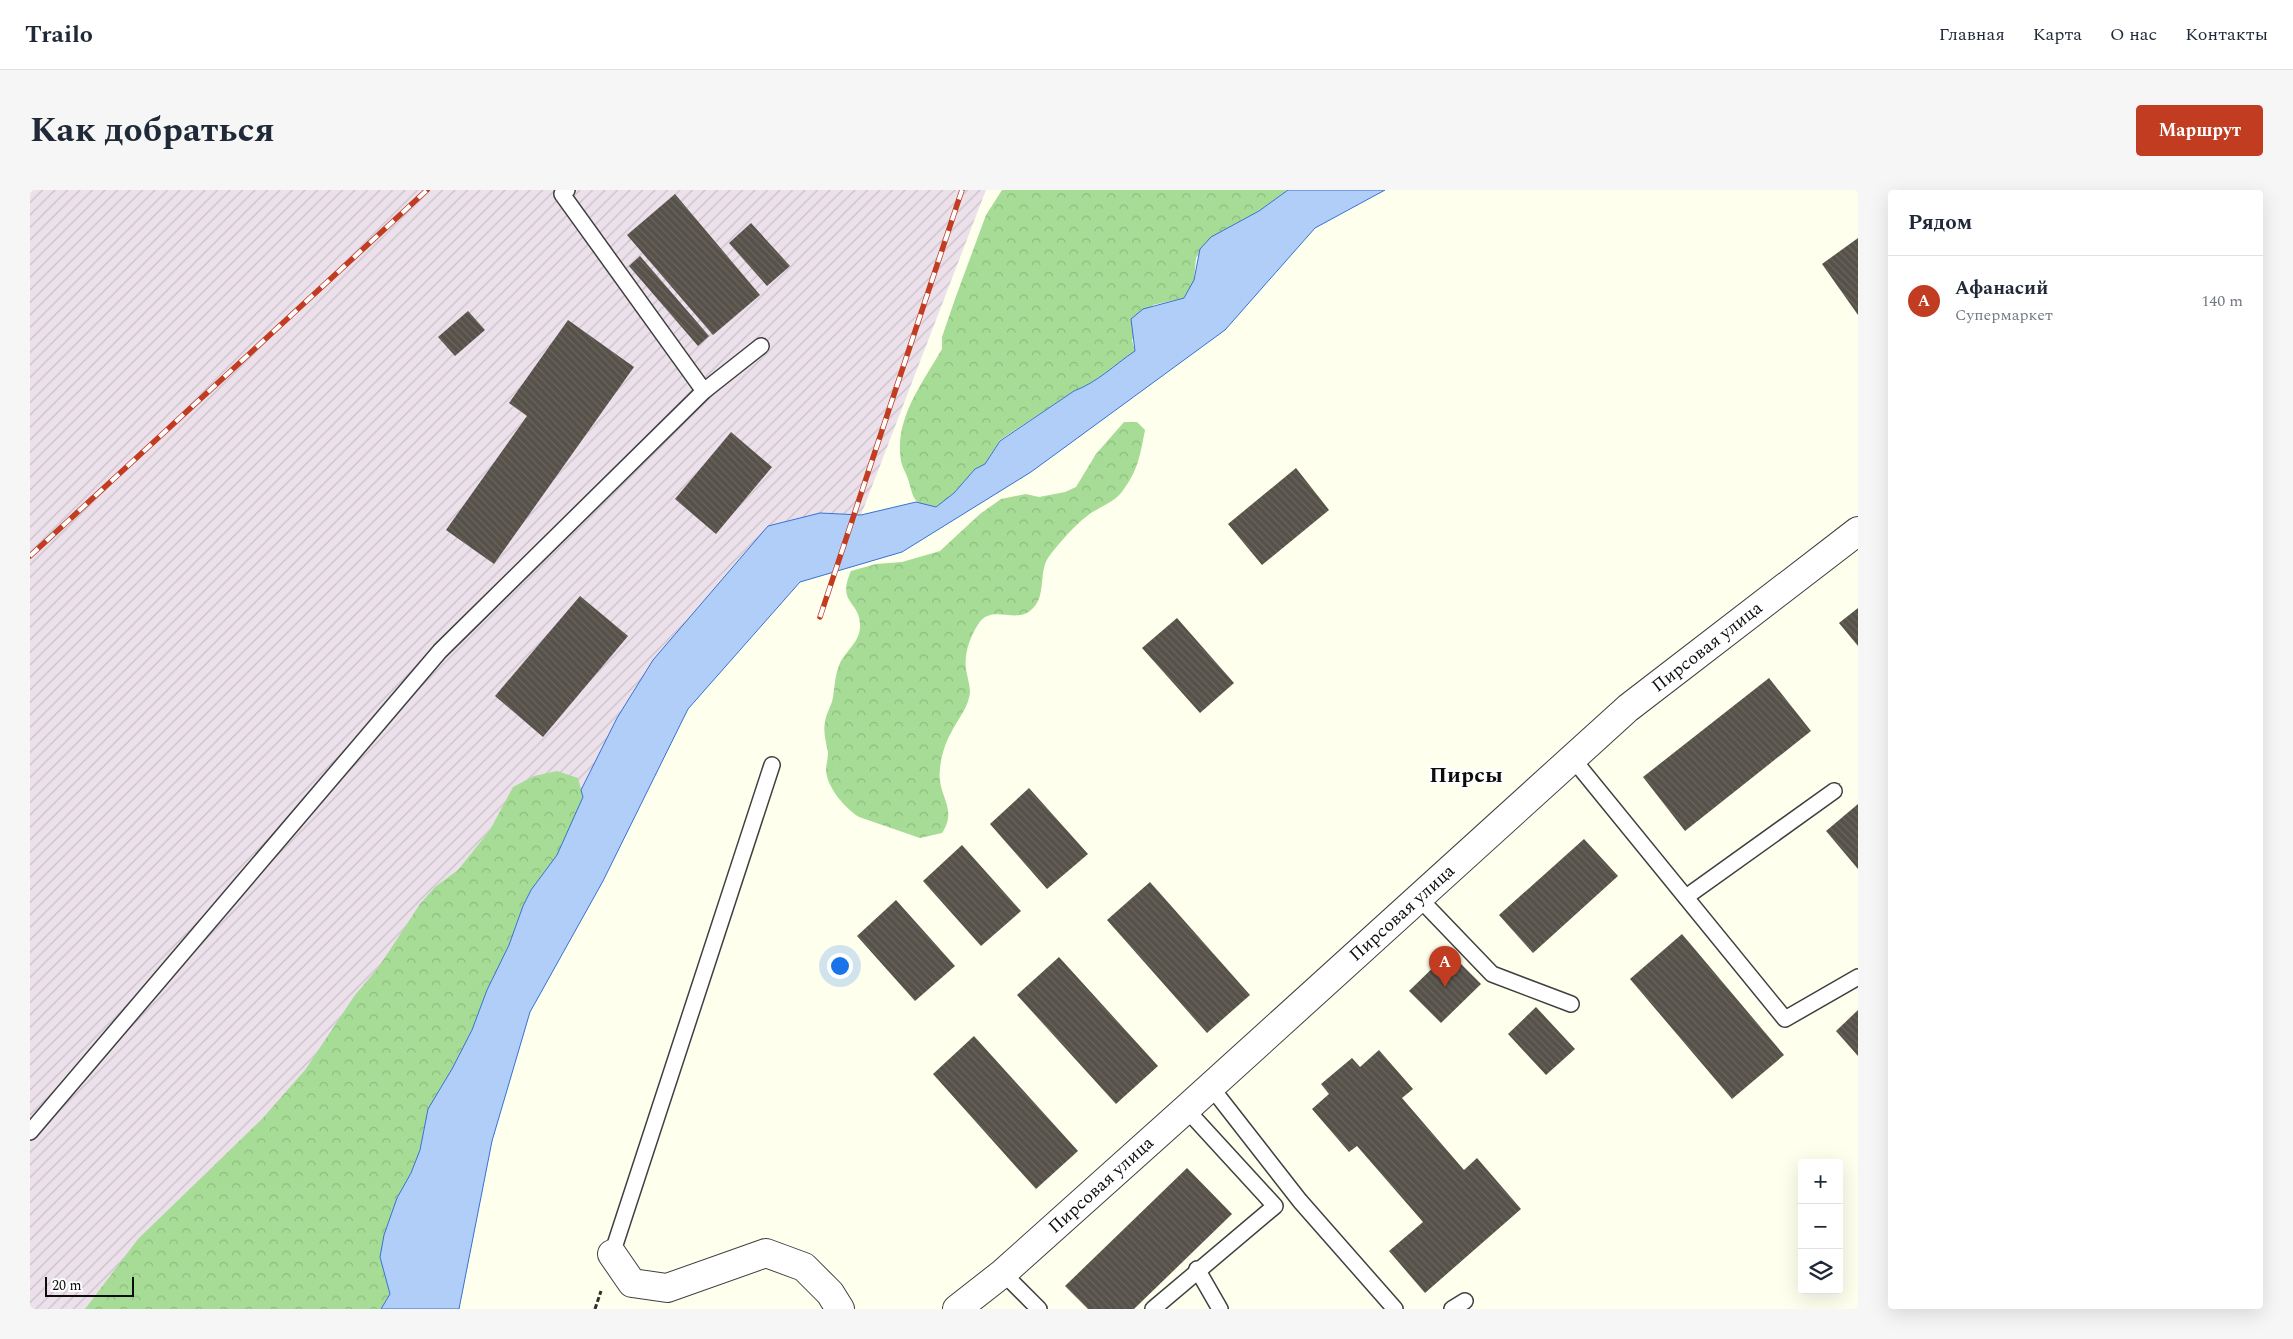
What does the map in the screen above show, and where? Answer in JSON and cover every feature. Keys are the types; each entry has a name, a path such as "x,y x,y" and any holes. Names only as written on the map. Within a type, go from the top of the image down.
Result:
{"street":[{"name":"Пирсовая улица","path":"957,1309 1003,1272 1211,1087 1628,708 1858,530"},
{"path":"612,1254 632,1283 667,1288 766,1253 804,1267 830,1293 840,1309"}],"lane":[{"path":"567,190 562,194 704,391"},
{"path":"30,1132 440,651 704,391 761,346"},
{"path":"1573,759 1785,1019 1858,977"},
{"path":"612,1254 772,765"},
{"path":"1686,897 1834,791"},
{"path":"1419,898 1492,974 1571,1004"},
{"path":"1211,1087 1300,1201 1395,1309"},
{"path":"1153,1309 1197,1269 1275,1206 1186,1109"},
{"path":"1197,1269 1220,1309"},
{"path":"1003,1272 1038,1309"}],"path":[{"path":"595,1309 597,1301"}],"shaded area":[{"path":"30,190 986,190 861,515 820,513 767,526 381,1309 30,1309"}],"green space":[{"path":"1002,190 1288,190 1259,211 1211,237 1196,258 1194,280 1184,298 1153,305 1132,340 1135,351 1098,378 1074,391 1000,440 985,464 975,469 954,493 936,507 928,506 918,502 913,496 902,466 900,446 902,431 911,402 942,349 942,337 986,215"},
{"path":"1124,422 1137,422 1145,430 1138,463 1127,485 1114,500 1082,520 1048,558 1043,571 1041,592 1036,605 1025,614 997,614 984,618 979,623 968,645 966,669 970,689 969,698 947,741 941,764 941,786 948,809 947,824 942,833 920,838 859,817 843,803 827,778 828,752 824,729 838,667 858,637 860,627 857,612 846,590 851,571 876,564 902,562 940,551 980,514 1001,499 1026,494 1039,497 1065,492 1076,487 1096,454"},
{"path":"557,771 578,778 583,797 557,855 531,890 523,906 509,945 487,990 472,1030 452,1069 428,1109 420,1150 411,1173 397,1198 380,1257 390,1294 381,1309 85,1309 138,1239 261,1120 305,1070 355,995 378,968 420,904 435,887 458,870 490,830 513,787 534,776"}],"water":[{"path":"1288,190 1385,190 1315,228 1225,330 1031,472 902,552 800,582 688,709 603,881 530,1012 492,1141 459,1309 381,1309 390,1294 380,1257 384,1235 397,1198 411,1173 420,1150 428,1109 452,1069 472,1030 487,990 509,945 531,890 557,855 583,797 581,790 617,718 653,660 768,526 820,513 861,515 916,502 936,507 954,493 975,469 985,464 1000,441 1074,391 1098,378 1135,351 1131,319 1143,309 1184,298 1194,280 1200,249 1211,237 1259,211"}],"building":[{"path":"675,194 760,295 713,335 627,235"},
{"path":"751,223 790,266 767,286 729,243"},
{"path":"1858,238 1858,315 1822,264"},
{"path":"640,256 709,336 698,346 629,266"},
{"path":"468,311 485,330 455,356 438,337"},
{"path":"568,320 634,367 494,564 446,530 527,416 509,403"},
{"path":"731,432 772,467 716,534 675,499"},
{"path":"1296,468 1329,510 1262,565 1228,524"},
{"path":"580,596 628,636 543,737 495,696"},
{"path":"1858,608 1858,646 1839,623"},
{"path":"1177,618 1234,683 1200,713 1142,648"},
{"path":"1769,678 1811,731 1685,831 1643,777"},
{"path":"1029,788 1088,854 1047,889 990,824"},
{"path":"1858,804 1858,869 1826,831"},
{"path":"1584,839 1618,876 1533,953 1499,915"},
{"path":"962,845 1021,911 981,946 923,881"},
{"path":"1150,882 1250,995 1207,1033 1107,920"},
{"path":"896,900 955,966 915,1001 857,936"},
{"path":"1682,934 1784,1055 1732,1099 1630,979"},
{"path":"1449,952 1481,984 1441,1023 1409,991"},
{"path":"1059,957 1158,1066 1116,1104 1017,995"},
{"path":"1536,1007 1575,1049 1546,1075 1508,1034"},
{"path":"1858,1010 1858,1056 1836,1031"},
{"path":"974,1036 1078,1151 1036,1189 933,1074"},
{"path":"1379,1050 1413,1089 1402,1098 1464,1170 1477,1158 1521,1209 1425,1293 1389,1251 1423,1222 1357,1146 1349,1152 1312,1109 1329,1094 1321,1084 1352,1058 1360,1067"},
{"path":"1187,1168 1232,1214 1134,1309 1088,1309 1065,1286"}],"railway":[{"path":"30,556 427,190"},
{"path":"820,617 962,190"}],"place":[{"name":"Афанасий","path":"1445,987"}],"district":[{"name":"Пирсы","path":"1466,775"}]}
